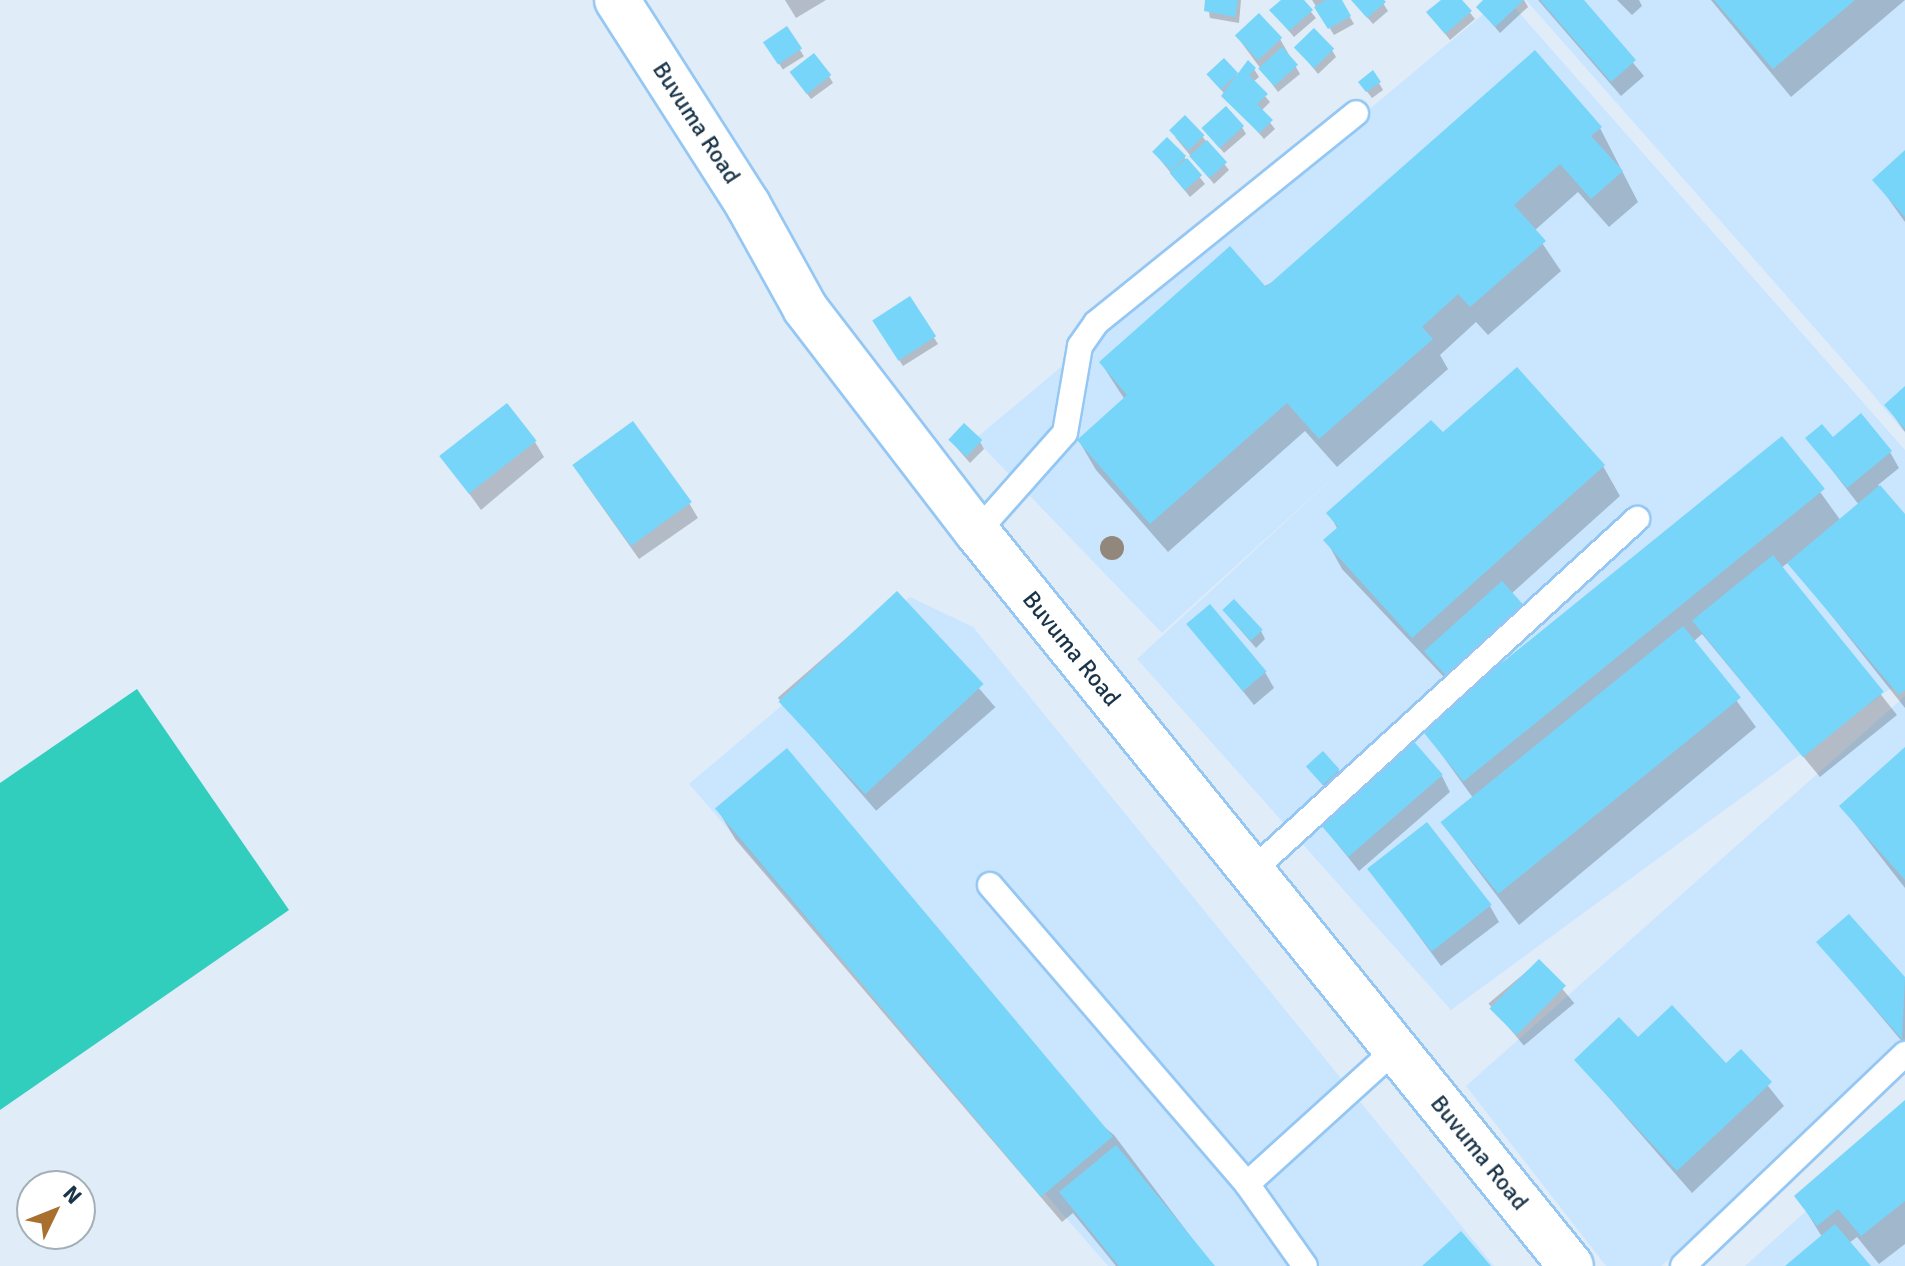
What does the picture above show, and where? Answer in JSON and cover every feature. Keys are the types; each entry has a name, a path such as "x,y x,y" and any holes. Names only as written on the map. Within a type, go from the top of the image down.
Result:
{"street":[{"name":"Buvuma Road","path":"617,0 748,205 805,308 977,532 1571,1266"}],"lane":[{"path":"977,532 1065,433 1080,346 1096,323 1356,113"},
{"path":"1252,871 1637,519"},
{"path":"990,885 1247,1184 1305,1266"},
{"path":"1247,1184 1395,1050"},
{"path":"1683,1266 1905,1054"}],"shaded area":[{"path":"1500,0 1508,0 1905,450 1905,678 1451,1010 1137,659 1347,465 1162,633 975,439"},
{"path":"1526,0 1905,0 1905,433 1864,384"},
{"path":"910,597 973,627 1494,1266 1108,1266 689,784"},
{"path":"137,689 289,910 0,1110 0,783"},
{"path":"1905,696 1905,1064 1661,1266 1606,1266 1466,1086"},
{"path":"1905,1122 1905,1266 1745,1266"}],"building":[{"path":"1205,0 1238,0 1235,17 1204,11"},
{"path":"1281,0 1304,0 1313,10 1289,31 1269,10"},
{"path":"1326,0 1342,0 1351,16 1328,29 1314,7"},
{"path":"1351,0 1384,0 1386,2 1367,18"},
{"path":"1441,0 1462,0 1472,11 1445,34 1426,12"},
{"path":"1483,0 1524,0 1495,27 1476,7"},
{"path":"1540,0 1584,0 1636,60 1611,82"},
{"path":"1714,0 1855,0 1773,69"},
{"path":"1259,13 1282,38 1258,60 1235,36"},
{"path":"787,26 802,48 778,65 763,42"},
{"path":"1314,28 1334,49 1314,68 1294,47"},
{"path":"1282,47 1298,65 1274,86 1258,68"},
{"path":"1535,50 1602,127 1591,136 1623,171 1591,199 1560,164 1514,205 1546,241 1470,307 1458,294 1422,327 1433,339 1319,439 1287,403 1150,524 1077,440 1127,395 1099,362 1230,246 1266,287"},
{"path":"814,53 831,75 807,94 790,72"},
{"path":"1224,58 1238,73 1221,90 1206,74"},
{"path":"1248,60 1256,68 1249,75 1268,94 1257,104 1273,120 1259,133 1221,96"},
{"path":"1373,70 1381,82 1366,92 1358,82"},
{"path":"1226,106 1244,126 1220,148 1201,128"},
{"path":"1185,115 1204,135 1189,150 1169,130"},
{"path":"1167,137 1186,156 1171,171 1152,152"},
{"path":"1207,140 1227,162 1209,178 1189,156"},
{"path":"1905,150 1905,217 1872,180"},
{"path":"1187,158 1202,175 1185,190 1170,173"},
{"path":"910,296 936,336 898,361 872,321"},
{"path":"1517,367 1605,465 1412,638 1323,540 1338,527 1326,513 1431,420 1443,432"},
{"path":"1905,386 1905,429 1884,405"},
{"path":"507,403 537,441 469,494 439,456"},
{"path":"1861,413 1892,451 1847,488 1805,438 1822,424 1833,437"},
{"path":"633,421 692,502 631,546 572,465"},
{"path":"964,423 982,440 967,457 948,440"},
{"path":"1782,436 1825,489 1463,781 1421,729"},
{"path":"1880,485 1905,514 1905,690 1899,695 1787,563"},
{"path":"1773,555 1884,692 1803,757 1692,620"},
{"path":"1502,581 1526,608 1448,678 1424,651"},
{"path":"897,591 984,684 865,794 779,701"},
{"path":"1234,599 1263,630 1251,641 1222,610"},
{"path":"1210,604 1267,671 1243,691 1186,624"},
{"path":"1683,626 1741,697 1498,894 1441,822"},
{"path":"1410,737 1443,775 1348,857 1316,819"},
{"path":"1905,747 1905,880 1839,806"},
{"path":"787,748 1113,1136 1041,1197 715,808"},
{"path":"1323,751 1340,770 1323,785 1306,766"},
{"path":"1427,822 1492,905 1432,952 1367,869"},
{"path":"1849,914 1905,977 1902,1039 1816,942"},
{"path":"1539,959 1566,986 1516,1035 1490,1008"},
{"path":"1672,1005 1726,1063 1741,1049 1772,1082 1677,1171 1574,1060 1619,1017 1638,1037"},
{"path":"1905,1100 1905,1201 1861,1236 1838,1209 1817,1226 1794,1196"},
{"path":"1116,1145 1215,1266 1119,1266 1059,1192"},
{"path":"1835,1224 1871,1266 1785,1266"},
{"path":"1461,1231 1491,1266 1422,1266"}]}
